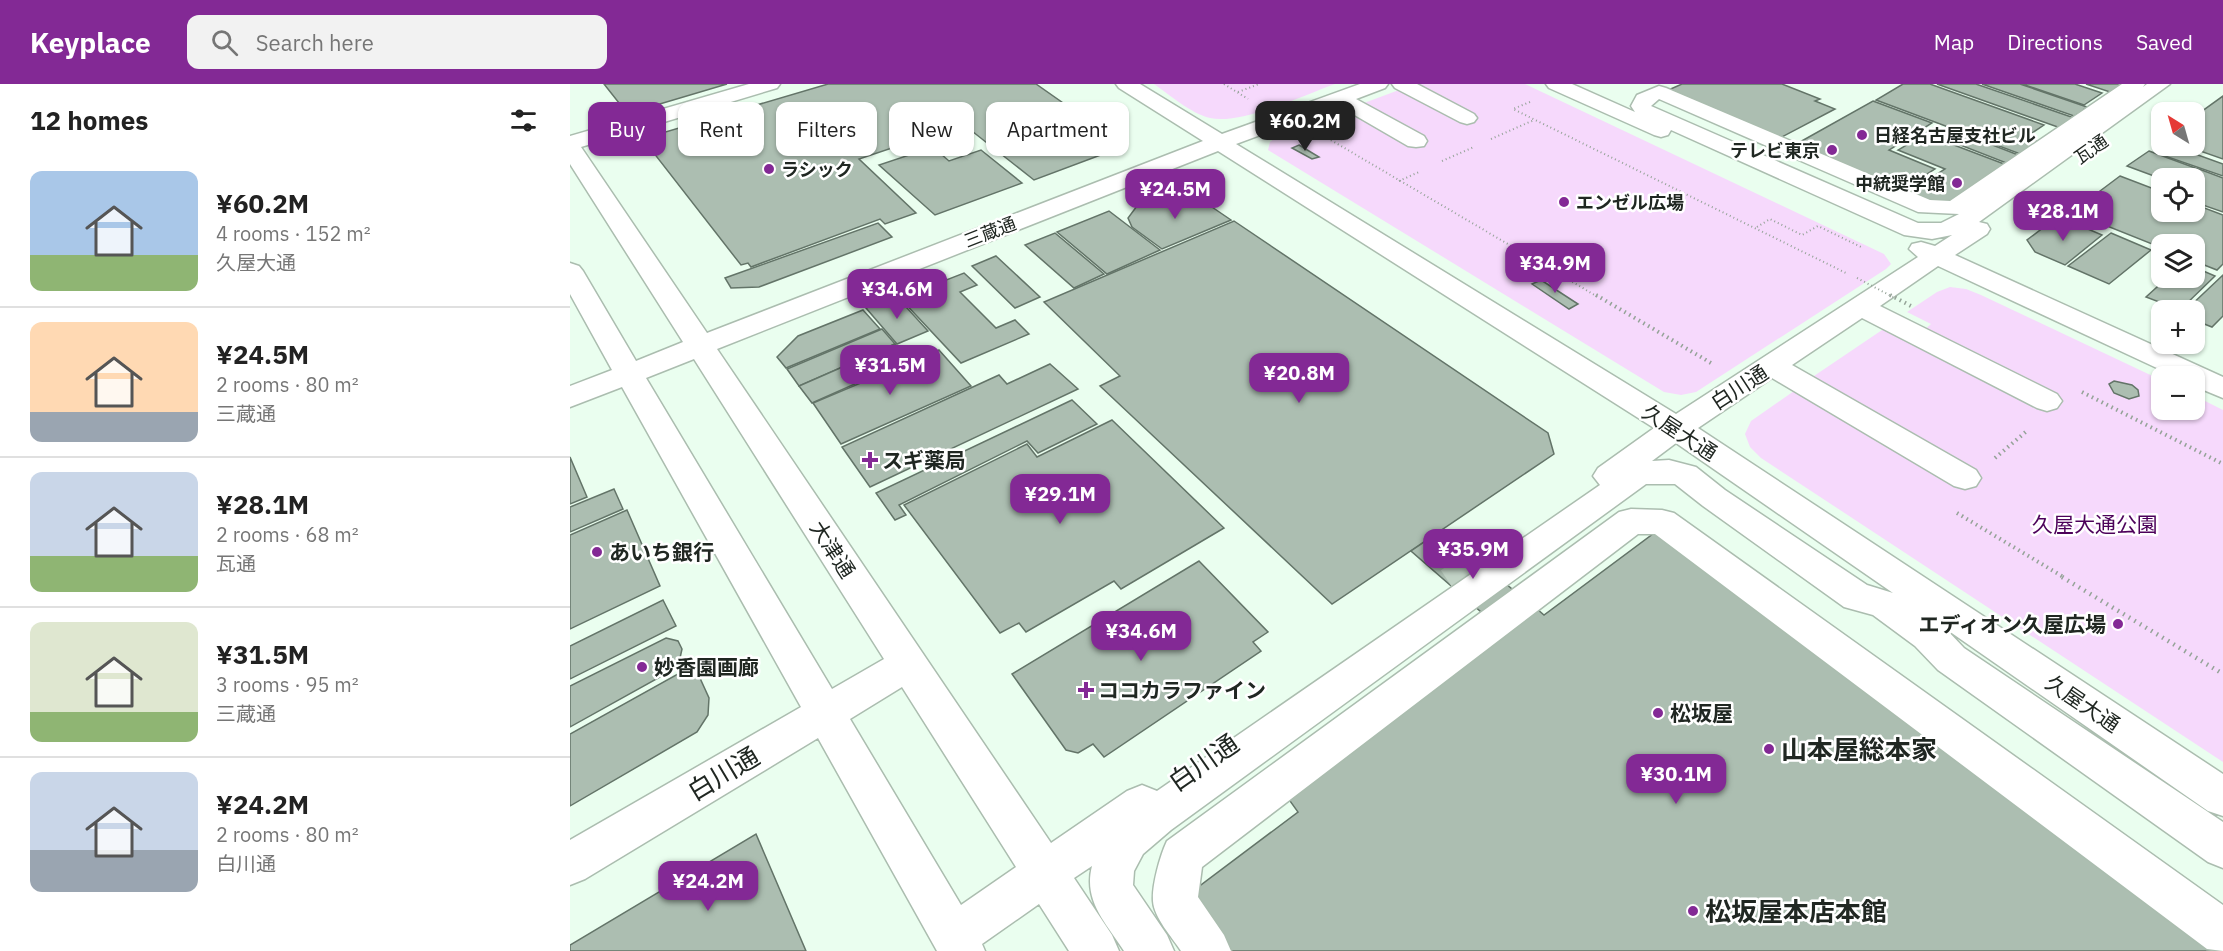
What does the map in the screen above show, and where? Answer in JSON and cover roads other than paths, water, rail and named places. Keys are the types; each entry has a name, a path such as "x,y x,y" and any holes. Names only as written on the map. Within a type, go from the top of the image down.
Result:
{"street":[{"path":"570,145 770,84"},
{"name":"久屋大通","path":"1126,84 1676,428 2223,797"},
{"name":"三蔵通","path":"570,397 700,344 1218,143 1378,84"},
{"path":"1402,84 1467,118"},
{"path":"1556,84 2223,388"},
{"path":"1609,108 1659,84"},
{"path":"2135,84 1955,208 1926,207 1659,92 1644,99 1641,106 1644,110 1913,230 1933,232 1945,231 1962,223 2170,86"},
{"name":"瓦通","path":"1970,235 2170,86"},
{"path":"1340,98 1416,141"},
{"name":"大津通","path":"570,145 907,665 1047,873 1096,951"},
{"name":"白川通","path":"958,944 1047,873 1676,428 1970,235"},
{"path":"570,271 958,944"},
{"path":"1862,307 2047,402"},
{"path":"1773,366 1976,472"},
{"path":"1151,951 1111,891 1113,867 1128,839 1156,816 1635,476 1650,472 1669,471 1685,475 1714,498 1857,597 1884,604 1928,635 1951,659 2223,847"},
{"path":"1208,951 1175,902 1182,856 1631,521 1662,522 2223,933"},
{"name":"白川通","path":"570,864 907,665"}],"tunnel":[{"path":"1464,578 1483,565"},
{"path":"1452,587 1467,577"}],"place":[{"name":"日経名古屋支社ビル","path":"1862,135"},
{"name":"テレビ東京","path":"1832,150"},
{"name":"ラシック","path":"769,169"},
{"name":"中統奨学館","path":"1957,183"},
{"name":"エンゼル広場","path":"1564,202"},
{"name":"スギ薬局","path":"870,460"},
{"name":"あいち銀行","path":"597,552"},
{"name":"エディオン久屋広場","path":"2118,624"},
{"name":"妙香園画廊","path":"642,667"},
{"name":"ココカラファイン","path":"1086,690"},
{"name":"松坂屋","path":"1658,713"},
{"name":"山本屋総本家","path":"1769,749"},
{"name":"松坂屋本店本館","path":"1693,911"}],"park label":[{"name":"久屋大通公園","path":"2095,524"}]}
